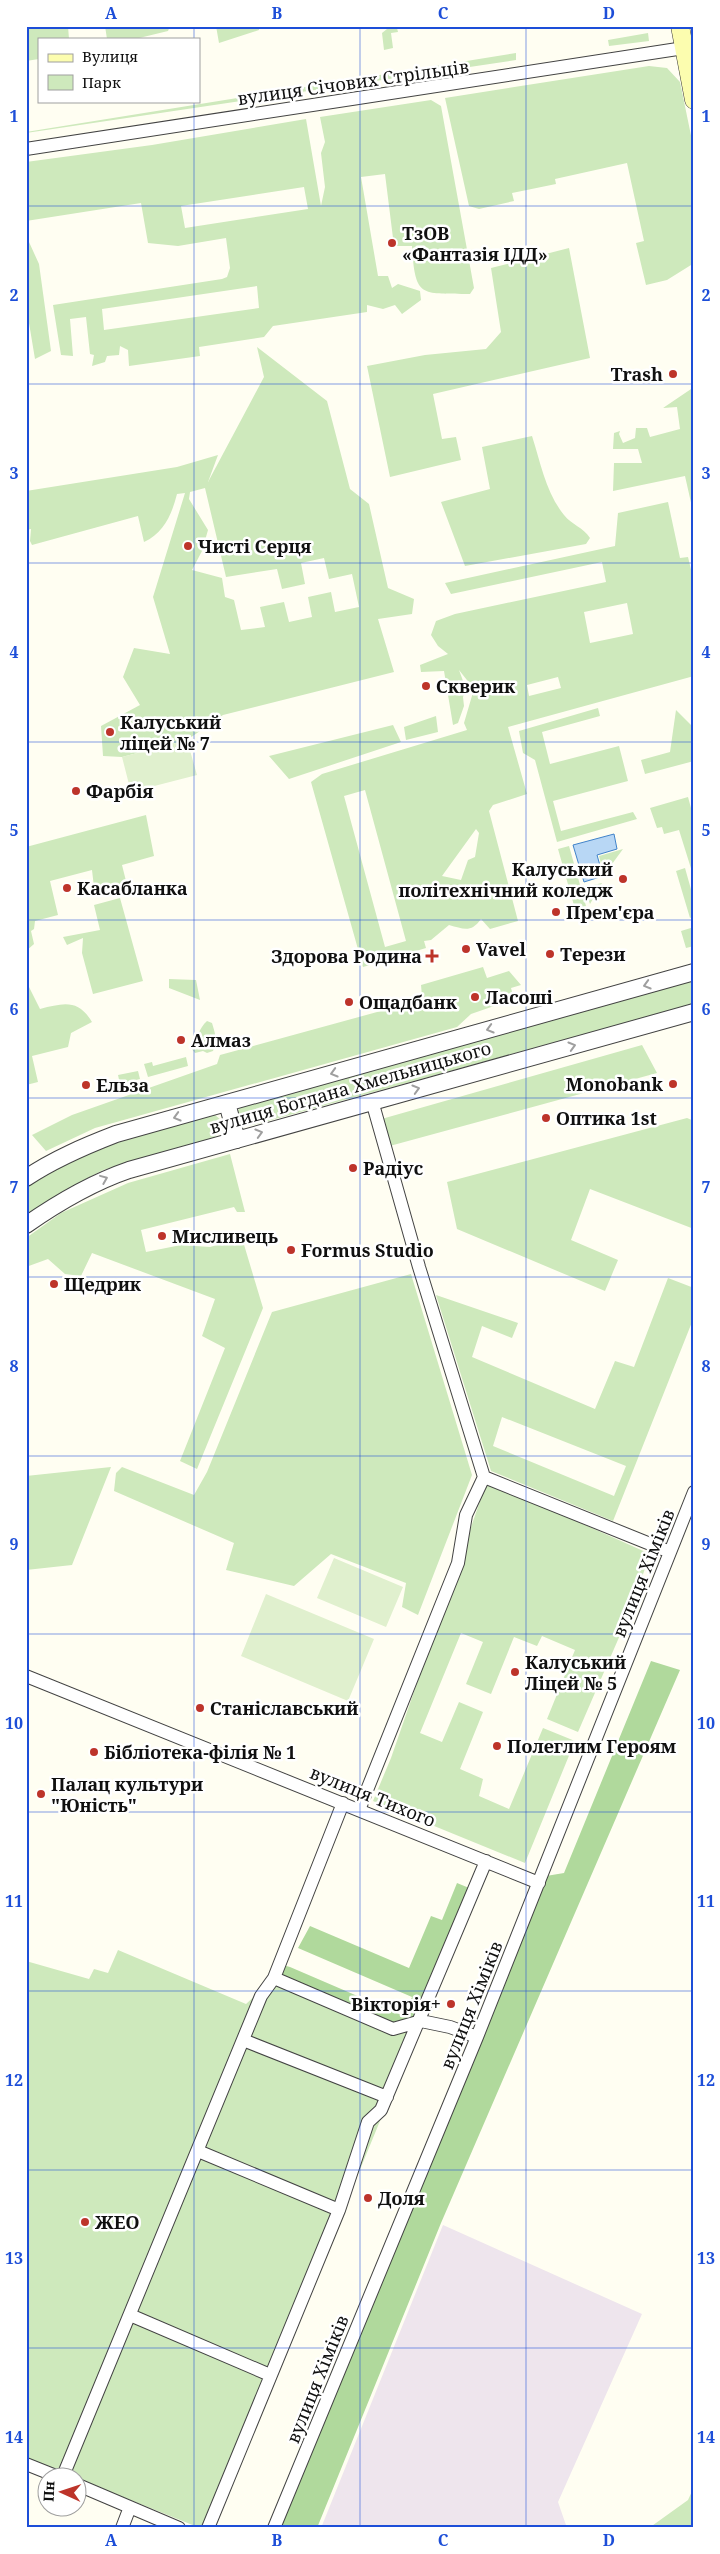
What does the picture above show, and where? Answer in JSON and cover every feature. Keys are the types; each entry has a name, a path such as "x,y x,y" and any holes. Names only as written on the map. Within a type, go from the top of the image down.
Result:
{"main road":[{"path":"680,26 689,48 694,100"}],"street":[{"name":"вулиця Січових Стрільців","path":"26,149 305,105 443,87 689,48"},
{"name":"вулиця Богдана Хмельницького","path":"26,1178 42,1168 109,1137 694,972"},
{"name":"вулиця Богдана Хмельницького","path":"26,1225 60,1201 102,1180 372,1101 694,1012"},
{"path":"359,1810 458,1563 466,1515 484,1477 423,1281 372,1101"},
{"path":"227,1103 237,1140"},
{"path":"484,1477 670,1552"},
{"name":"вулиця Хіміків","path":"274,2528 539,1883 694,1492"},
{"name":"вулиця Тихого","path":"26,1676 539,1883"},
{"path":"67,2466 262,1996 274,1978 343,1803"},
{"path":"208,2528 339,2210 368,2122 381,2110 387,2097 421,2021 486,1861"},
{"path":"274,1978 393,2028 421,2021 450,2027 476,2037"},
{"path":"244,2040 387,2097"},
{"path":"198,2151 339,2210"},
{"path":"130,2315 270,2375"},
{"path":"26,2464 38,2469"},
{"path":"88,2490 179,2528"},
{"path":"122,2528 130,2507"}],"shaded area":[{"path":"443,2225 642,2314 558,2502 567,2528 321,2528"}],"green space":[{"path":"26,26 68,26 69,38 38,38 38,59 26,61"},
{"path":"105,26 170,26 168,31 139,38 107,38"},
{"path":"216,26 259,26 259,30 219,43"},
{"path":"397,28 398,32 391,33 393,48 384,50 382,33 387,29"},
{"path":"648,33 649,41 609,46 608,40"},
{"path":"516,53 516,60 26,133 26,132"},
{"path":"649,66 667,68 680,82 694,150 694,284 691,265 667,280 646,285 636,243 644,241 627,163 555,179 556,184 512,193 514,201 479,209 469,206 445,98"},
{"path":"431,100 441,106 474,288 470,294 441,294 424,290 415,276 412,246 394,246 385,174 361,177 378,276 388,276 392,288 398,284 420,291 421,300 402,314 395,305 383,309 367,305 367,312 273,326 264,337 199,347 200,356 129,366 128,350 120,346 119,355 107,356 105,362 92,366 94,355 90,354 86,317 70,319 73,356 61,355 53,305 222,279 227,277 230,268 226,238 178,246 148,243 141,203 26,221 26,162 152,145 306,119 321,206 325,187 321,153 325,142 320,117","holes":["304,187 308,209 185,228 181,206","257,286 259,308 104,330 102,309"]},
{"path":"29,242 39,264 51,351 35,359 26,305 26,243"},
{"path":"569,248 590,358 433,394 442,439 456,437 461,460 390,477 367,366 425,355 486,349 501,332 491,268"},
{"path":"257,347 327,401 350,489 369,504 388,588 414,599 412,614 378,619 394,672 223,715 187,740 122,757 103,756 101,726 140,705 123,677 134,648 170,654 153,597 185,493 177,494 173,509 162,528 157,534 144,542 138,516 32,545 30,541 31,529 26,530 26,491 177,467 218,455 208,482 264,377","holes":["205,488 226,577 277,569 282,589 305,584 301,563 324,558 329,579 352,574 359,607 335,612 331,592 308,597 312,617 289,622 284,602 260,607 265,627 241,630 234,600 225,597 222,578 192,570 202,551 208,530 189,499 190,492"]},
{"path":"694,387 694,516 685,476 613,491 614,463 642,463 638,449 613,449 614,433 620,431 619,434 623,443 635,438 636,428 647,428 650,437 680,429 677,407 663,408"},
{"path":"532,436 545,478 558,506 567,518 590,538 586,544 465,566 441,502 490,489 482,447"},
{"path":"668,502 680,558 688,557 694,582 694,676 508,727 527,794 493,805 489,811 518,921 490,929 481,919 474,926 467,929 449,925 431,940 424,941 426,948 363,967 311,782 322,774 467,730 464,723 474,689 459,670 466,689 463,697 464,706 458,723 453,725 444,671 421,672 420,665 448,654 438,646 431,635 436,621 455,614 606,582 602,562 451,594 445,583 615,546 618,513","holes":["627,603 633,634 590,643 584,612","558,677 561,688 529,696 527,685","365,790 406,941 385,947 344,796","476,829 479,833 475,857 468,860 461,880 442,876"]},
{"path":"598,708 600,716 542,732 550,764 619,746 628,781 553,801 561,831 633,812 637,819 557,842 535,760 523,753 519,731"},
{"path":"676,710 694,728 694,761 645,774 641,760 670,752"},
{"path":"436,716 438,732 406,740 404,727"},
{"path":"393,725 401,742 289,779 269,756"},
{"path":"187,740 197,775 131,792 122,757"},
{"path":"688,797 694,819 694,878 679,830 664,834 662,827 657,828 650,808"},
{"path":"146,815 154,856 122,865 128,889 95,896 92,870 50,881 58,915 35,921 34,929 31,931 34,944 26,951 26,847"},
{"path":"569,846 586,906 575,909 558,849"},
{"path":"623,849 604,875 599,856"},
{"path":"685,868 694,900 694,916 690,918 676,871"},
{"path":"602,883 590,904 584,887"},
{"path":"120,898 143,981 93,994 82,953 83,938 67,945 63,937 100,930 94,905"},
{"path":"694,927 694,946 686,948 681,931"},
{"path":"483,967 487,978 509,971 521,985 511,988 514,999 471,1014 457,1027 95,1128 46,1151 32,1135 72,1115 217,1064 220,1055 410,1003 422,996 421,985"},
{"path":"169,979 196,980 200,1000 169,988"},
{"path":"694,979 694,1004 253,1125 244,1126 238,1121 236,1113 241,1106"},
{"path":"26,981 40,1009 63,1004 76,1006 92,1022 71,1033 68,1047 32,1056 38,1082 26,1085"},
{"path":"207,1021 212,1023 216,1040 215,1047 213,1051 207,1053 203,1051 195,1053 191,1048"},
{"path":"642,1045 657,1073 386,1147 378,1120"},
{"path":"186,1057 188,1066 148,1077 144,1064 152,1062 153,1066"},
{"path":"138,1071 140,1079 120,1084 118,1075"},
{"path":"206,1115 215,1115 221,1120 220,1132 213,1138 103,1170 57,1195 26,1215 26,1187 47,1174 69,1162 113,1144"},
{"path":"687,1118 694,1121 694,1229 590,1189 571,1240 618,1260 605,1291 457,1229 447,1182"},
{"path":"230,1154 245,1212 237,1212 234,1207 141,1230 146,1252 181,1245 210,1247 242,1238 263,1308 197,1469 180,1461 225,1348 202,1336 215,1299 92,1253 81,1276 65,1274 48,1259 26,1267 26,1238 61,1213 128,1183"},
{"path":"411,1274 472,1475 418,1615 402,1607 406,1583 331,1554 294,1586 226,1570 234,1543 114,1491 116,1473 122,1467 194,1495 207,1472 272,1312"},
{"path":"668,1278 694,1288 694,1317 613,1521 491,1471 436,1295 518,1323 512,1338 482,1326 472,1357 595,1409 615,1361 634,1367","holes":["502,1417 626,1466 614,1496 493,1446"]},
{"path":"111,1467 72,1565 26,1570 26,1476"},
{"name":"Калуський Ліцей № 5","path":"487,1481 650,1554 630,1612 578,1732 547,1719 575,1650 542,1636 537,1646 514,1637 491,1694 466,1684 483,1642 461,1633 420,1733 442,1742 459,1702 483,1712 460,1769 483,1779 479,1796 509,1809 543,1728 575,1741 525,1863 373,1801 391,1758"},
{"path":"334,1558 403,1587 386,1627 317,1598"},
{"path":"266,1594 374,1639 348,1701 241,1656"},
{"path":"651,1661 680,1670 441,2223 317,2528 280,2528 546,1876 564,1873"},
{"path":"457,1883 474,1890 421,2021 393,2029 274,1978 279,1964 290,1967 404,2016 412,1997 298,1948 310,1926 409,1968 431,1916 442,1920"},
{"path":"118,1950 246,2004 274,1978 393,2028 421,2021 213,2528 200,2528 88,2483 88,2466 46,2466 26,2458 26,1961 89,1979 94,1969 108,1973"},
{"path":"694,2487 694,2528 649,2528 688,2500"}],"water":[{"path":"614,834 617,849 597,855 603,876 584,882 573,845"}],"place":[{"name":"ТзОВ «Фантазія ІДД»","path":"392,243"},
{"name":"Trash","path":"673,374"},
{"name":"Чисті Серця","path":"188,546"},
{"name":"Скверик","path":"426,686"},
{"name":"Калуський ліцей № 7","path":"110,732"},
{"name":"Фарбія","path":"76,791"},
{"name":"Калуський політехнічний коледж","path":"623,879"},
{"name":"Касабланка","path":"67,888"},
{"name":"Прем'єра","path":"556,912"},
{"name":"Vavel","path":"466,949"},
{"name":"Терези","path":"550,954"},
{"name":"Здорова Родина","path":"432,956"},
{"name":"Ласоші","path":"475,997"},
{"name":"Ощадбанк","path":"349,1002"},
{"name":"Алмаз","path":"181,1040"},
{"name":"Monobank","path":"673,1084"},
{"name":"Ельза","path":"86,1085"},
{"name":"Оптика 1st","path":"546,1118"},
{"name":"Радіус","path":"353,1168"},
{"name":"Мисливець","path":"162,1236"},
{"name":"Formus Studio","path":"291,1250"},
{"name":"Щедрик","path":"54,1284"},
{"name":"Калуський Ліцей № 5","path":"515,1672"},
{"name":"Станіславський","path":"200,1708"},
{"name":"Полеглим Героям","path":"497,1746"},
{"name":"Бібліотека-філія № 1","path":"94,1752"},
{"name":"Палац культури \"Юність\"","path":"41,1794"},
{"name":"Вікторія+","path":"451,2004"},
{"name":"Доля","path":"368,2198"},
{"name":"ЖЕО","path":"85,2222"}]}
